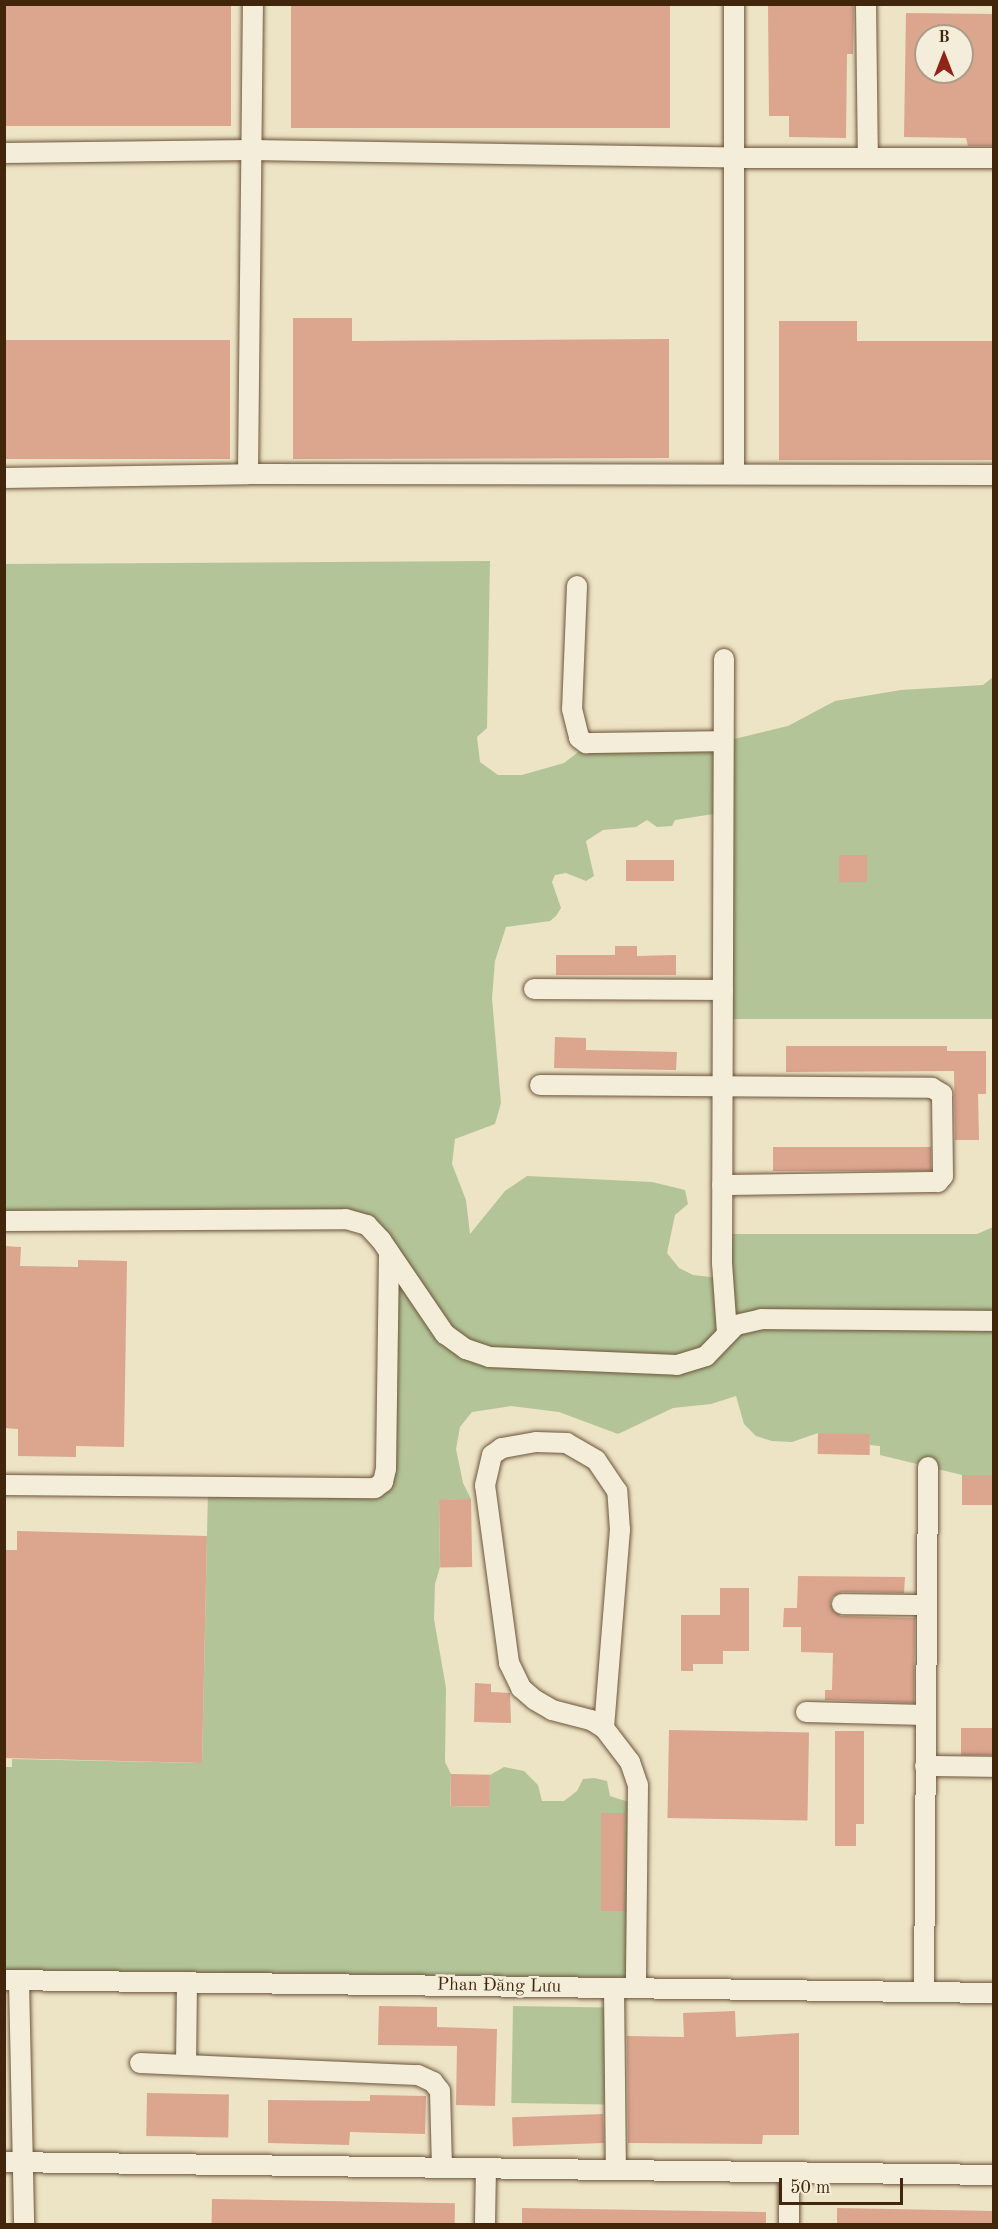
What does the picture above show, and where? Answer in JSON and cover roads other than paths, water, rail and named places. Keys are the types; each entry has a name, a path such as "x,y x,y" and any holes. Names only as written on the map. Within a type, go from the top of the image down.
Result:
{"street":[{"path":"248,474 253,4"},
{"path":"734,4 734,473"},
{"path":"866,4 868,158"},
{"path":"4,153 251,150 735,158 993,158"},
{"path":"4,478 248,474 993,475"},
{"path":"577,586 572,709 579,738 586,743 723,741"},
{"path":"724,659 722,1185 727,1334"},
{"path":"534,989 723,990"},
{"path":"540,1085 722,1085 940,1091 943,1176 938,1182 722,1185"},
{"path":"4,1221 323,1217 367,1225 389,1252 445,1334 466,1349 489,1357 677,1365 706,1356 727,1334 746,1321 761,1319 993,1321"},
{"path":"4,1485 375,1488 383,1482 386,1469 389,1252"},
{"path":"604,1728 620,1530 617,1491 596,1460 567,1443 536,1442 502,1448 492,1455 485,1485 509,1663 521,1688 535,1700 552,1710 591,1720 604,1728 630,1762 638,1785 636,1987"},
{"path":"924,1992 928,1467"},
{"path":"842,1604 926,1605"},
{"path":"806,1712 925,1715"},
{"path":"925,1766 993,1767"},
{"path":"12,1980 14,2162 24,2224"},
{"name":"Phan Đăng Lưu","path":"12,1980 993,1993"},
{"path":"186,2065 187,1982"},
{"path":"614,1988 616,2170"},
{"path":"140,2063 418,2075 433,2082 440,2091 442,2168"},
{"path":"14,2162 993,2175"},
{"path":"485,2224 486,2168"},
{"path":"789,2172 789,2224"}]}
